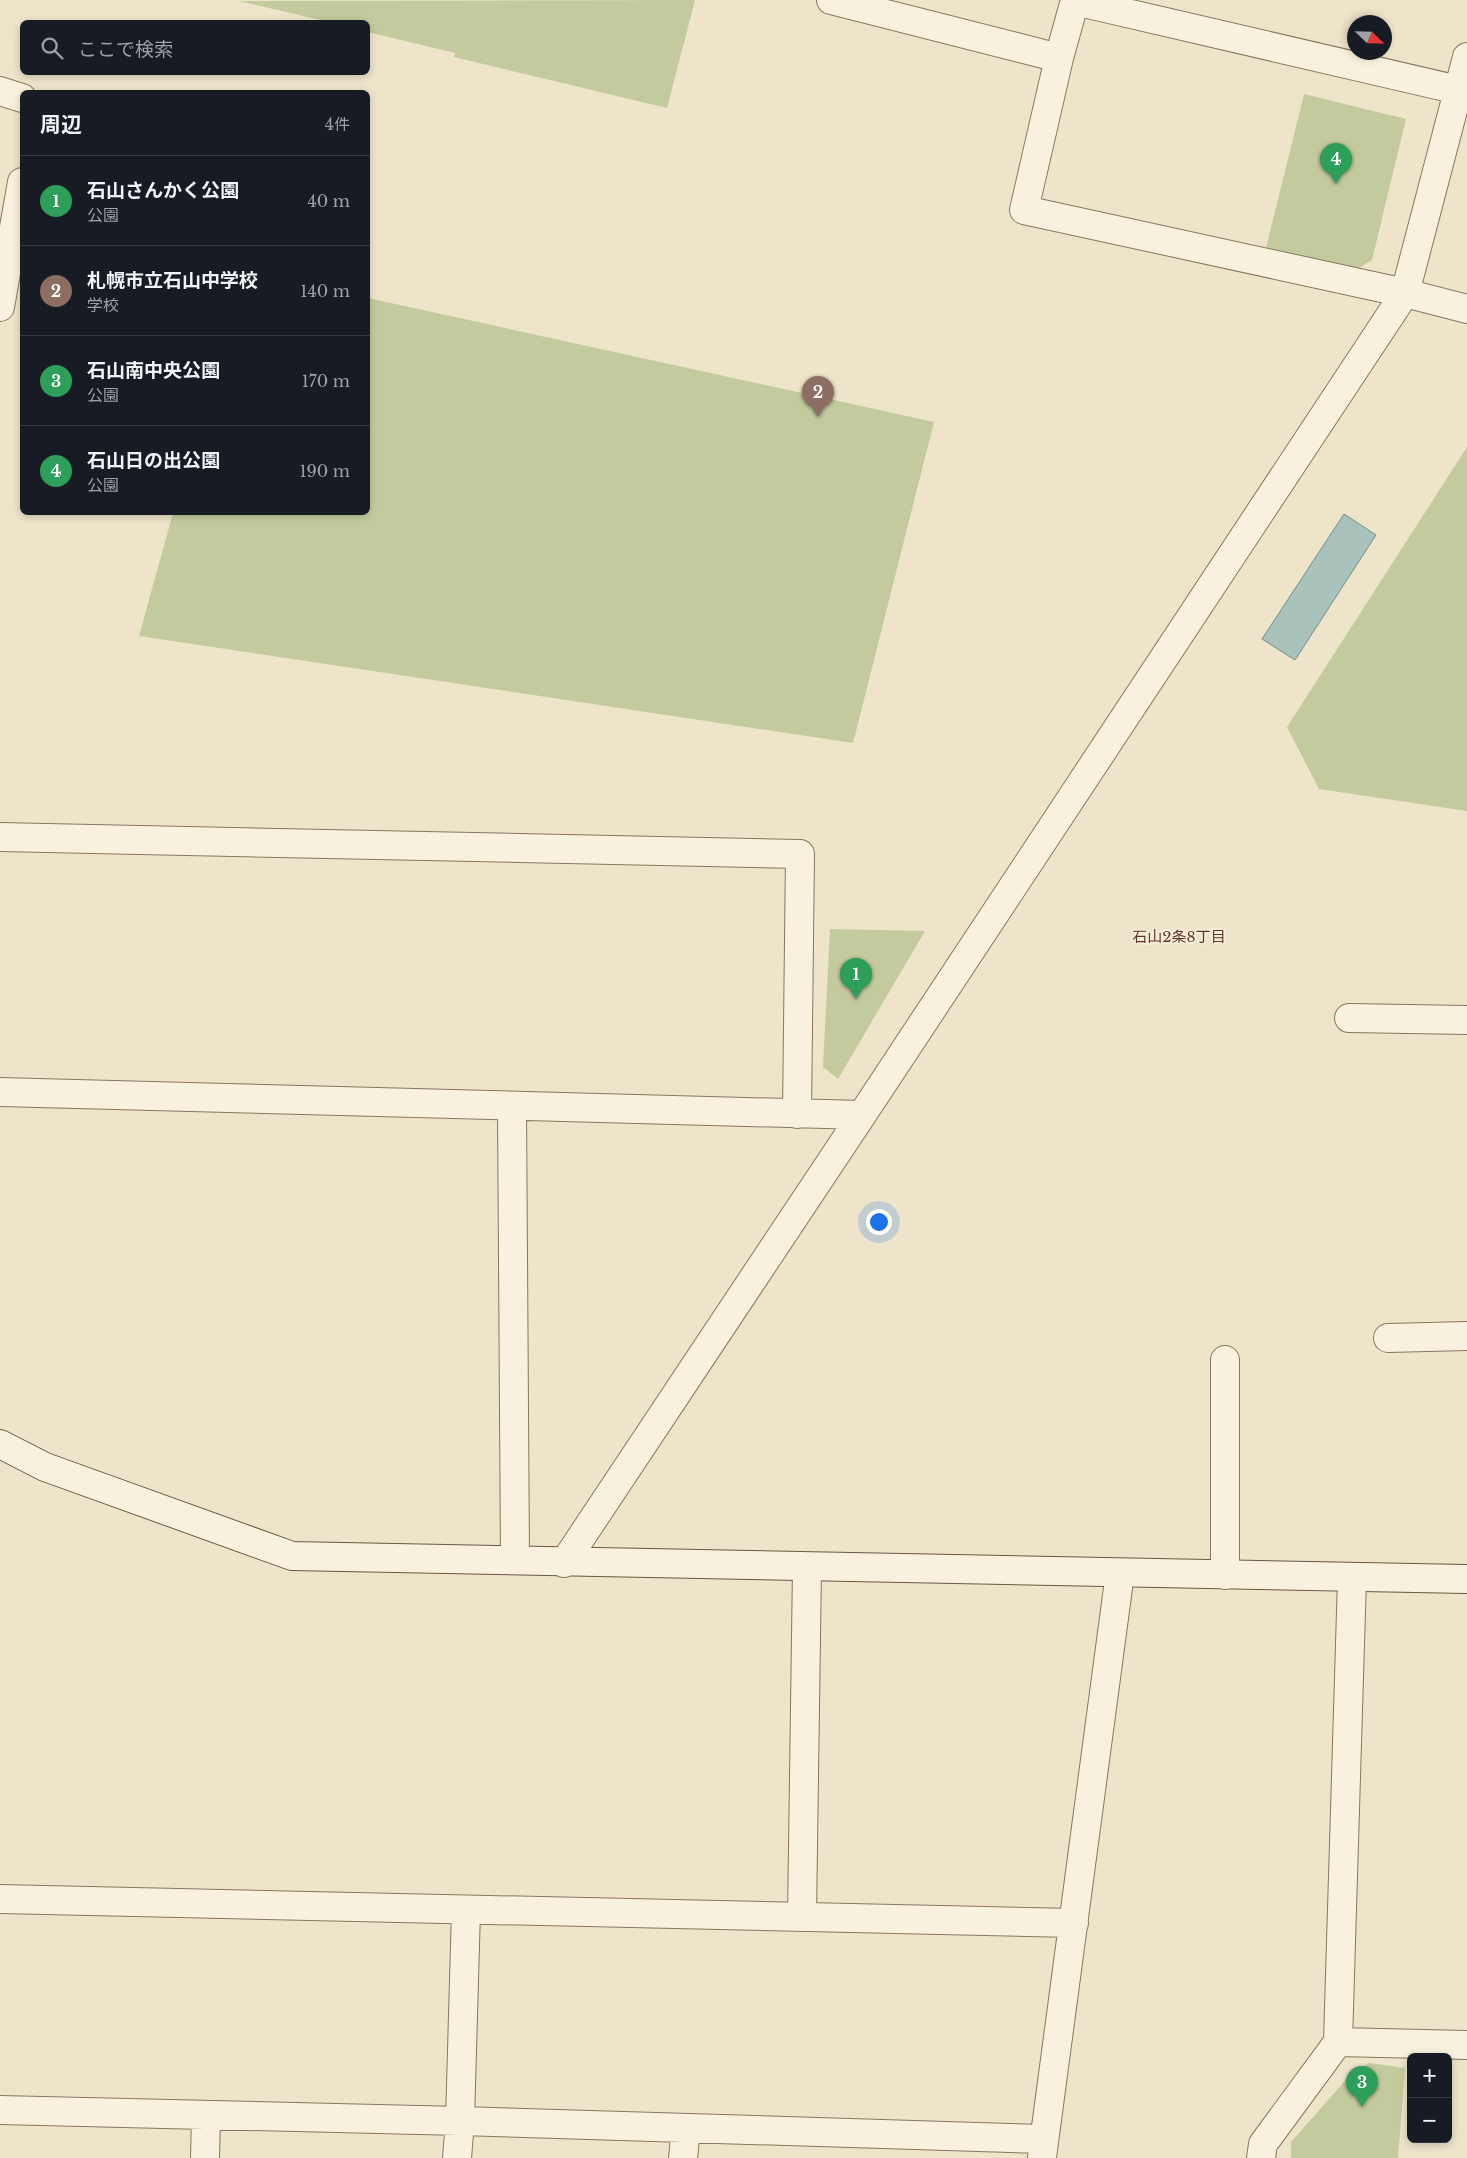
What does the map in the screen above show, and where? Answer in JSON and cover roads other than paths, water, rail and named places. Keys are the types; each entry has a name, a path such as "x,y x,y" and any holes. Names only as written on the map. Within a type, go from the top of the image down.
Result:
{"street":[{"path":"831,0 1059,58"},
{"path":"1463,91 1075,0 1059,58 1024,210 1405,293 1467,309"},
{"path":"564,1563 1405,293 1463,91 1467,56"},
{"path":"0,91 20,97"},
{"path":"0,306 20,193"},
{"path":"0,837 800,854 797,1114"},
{"path":"1349,1018 1467,1020"},
{"path":"0,1092 862,1115"},
{"path":"512,1107 515,1560"},
{"path":"1388,1338 1467,1336"},
{"path":"1225,1360 1225,1575"},
{"path":"0,1444 45,1468 292,1556 1467,1580"},
{"path":"802,1917 807,1567"},
{"path":"0,2110 460,2121 686,2129 919,2147 1043,2149 1120,1573"},
{"path":"1261,2158 1263,2144 1338,2042 1352,1578"},
{"path":"0,1899 1074,1923"},
{"path":"456,2158 460,2121 466,1910"},
{"path":"1338,2042 1467,2045"},
{"path":"205,2158 206,2115"},
{"path":"683,2158 686,2129"}],"water":[{"path":"1344,514 1376,535 1295,660 1262,639"}],"place":[{"name":"石山日の出公園","path":"1336,184"},
{"name":"札幌市立石山中学校","path":"818,417"},
{"name":"石山さんかく公園","path":"856,999"},
{"name":"石山南中央公園","path":"1362,2107"}],"district":[{"name":"石山2条8丁目","path":"1179,937"}]}
